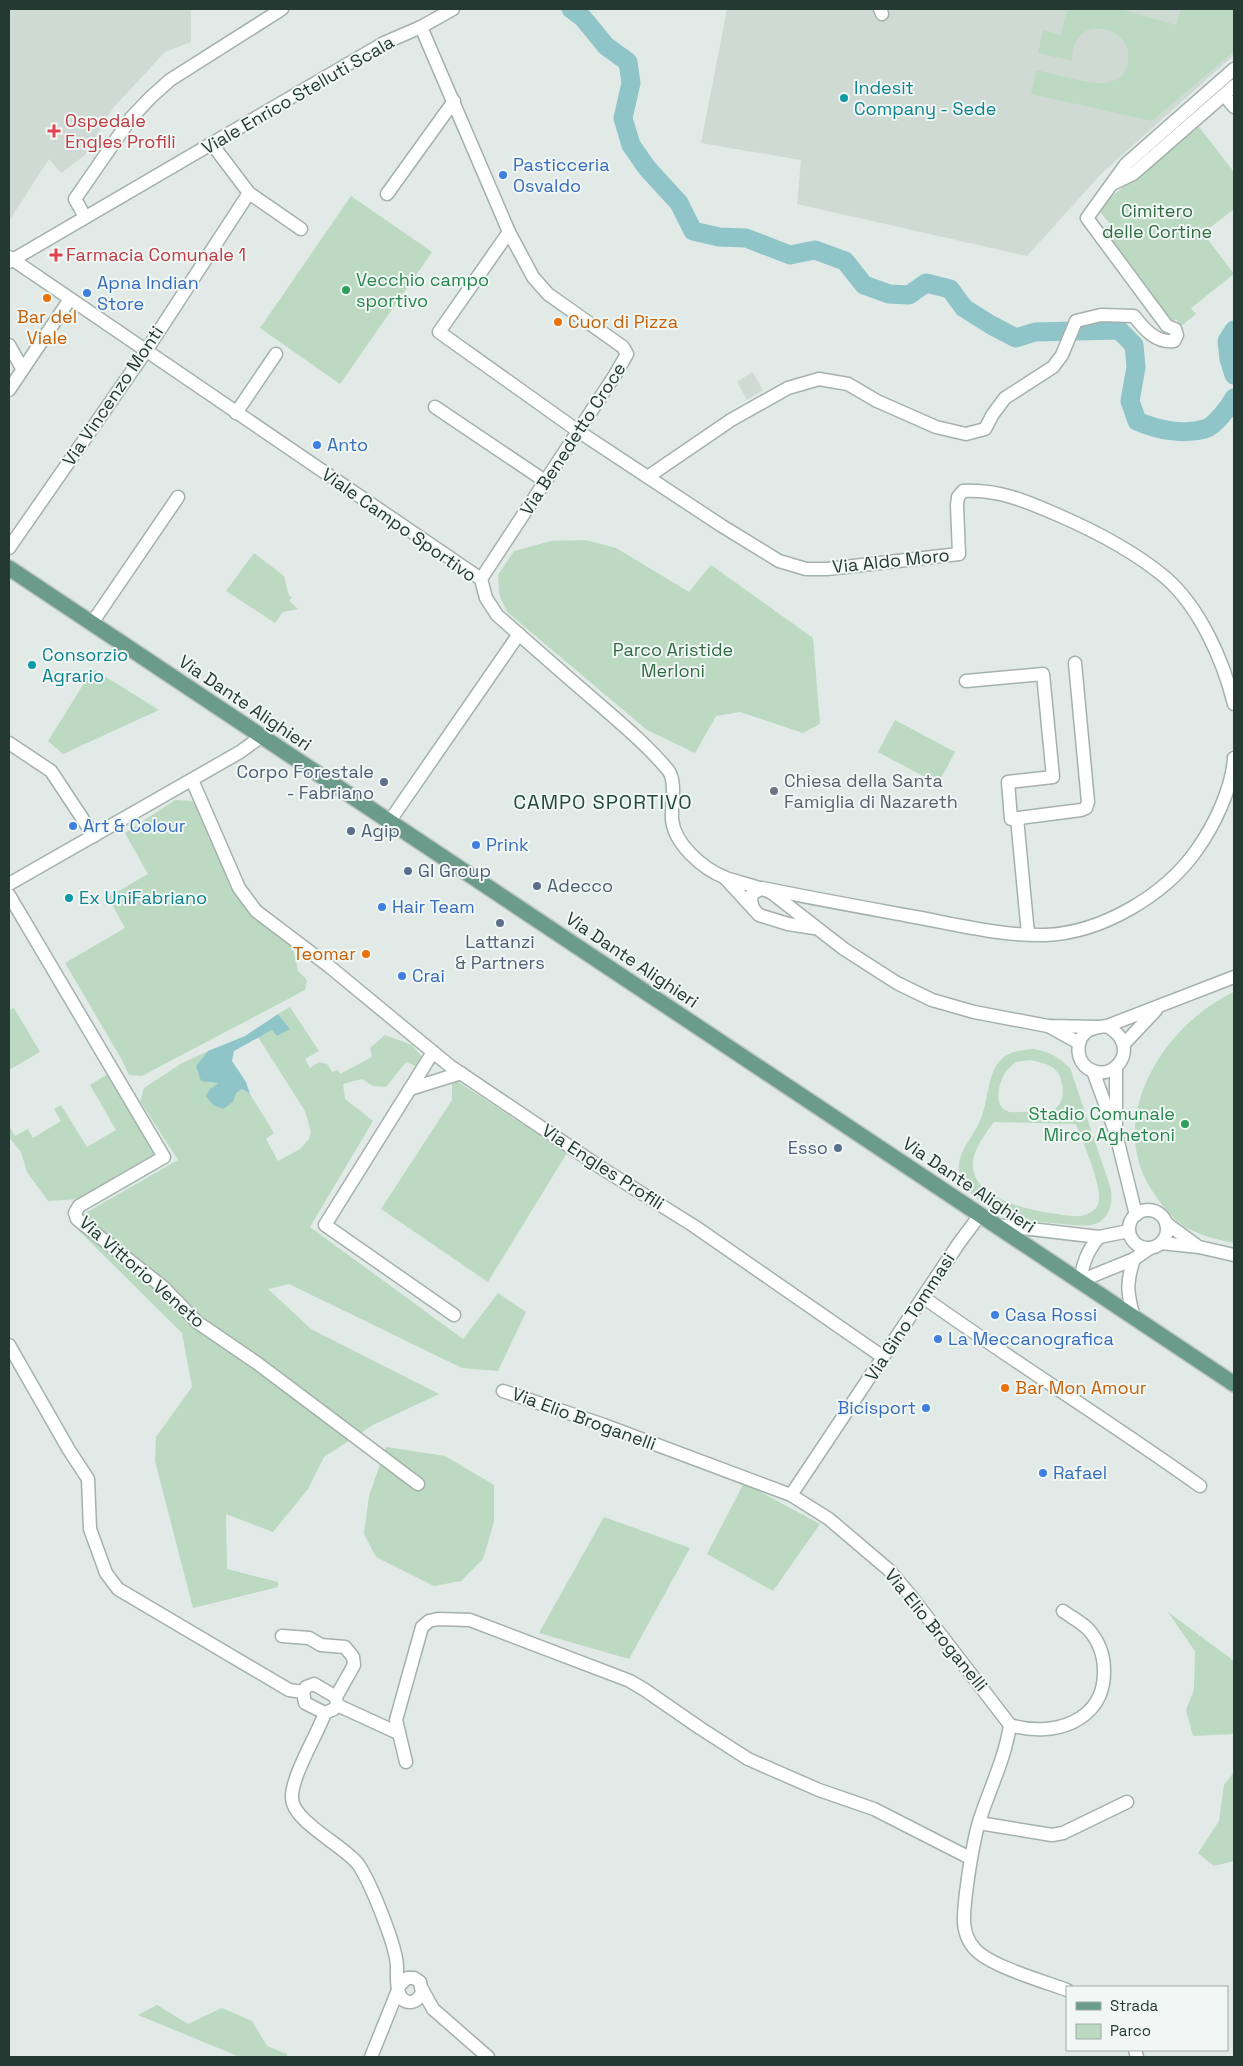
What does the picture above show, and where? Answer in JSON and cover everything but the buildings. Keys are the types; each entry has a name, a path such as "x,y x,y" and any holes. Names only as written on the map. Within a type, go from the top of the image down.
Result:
{"main road":[{"name":"Via Dante Alighieri","path":"9,568 390,822 484,882 1234,1384"}],"street":[{"path":"85,216 75,199 131,118 170,80 282,9"},
{"name":"Viale Enrico Stelluti Scala","path":"10,259 384,43 421,27 453,9"},
{"name":"Via Benedetto Croce","path":"421,27 509,232 533,277 548,294 626,350 626,358 480,579"},
{"path":"649,476 731,420 788,388 819,379 848,384 877,400 936,427 966,434 985,429 992,414 1005,398 1052,367 1062,355 1076,321 1101,315 1134,316 1143,328 1155,338 1167,342 1174,341 1177,335 1175,329 1167,326 1087,218 1126,164 1234,68"},
{"path":"1110,185 1133,174 1229,90 1234,107"},
{"path":"387,194 454,101"},
{"path":"212,144 249,193 301,229"},
{"name":"Via Vincenzo Monti","path":"9,548 146,351 249,193"},
{"name":"Via Aldo Moro","path":"509,232 439,332 578,431 649,476 722,526 778,561 806,569 827,568 959,554 957,505 958,497 963,491 984,490 1026,501 1105,538 1166,579 1206,630 1221,661 1234,704"},
{"name":"Viale Campo Sportivo","path":"10,259 480,579 486,598 497,615 640,740 670,772 672,820 678,839 693,857 724,877 759,915 788,924 815,928"},
{"path":"9,390 70,299"},
{"path":"9,345 22,368"},
{"path":"236,413 276,354"},
{"path":"434,407 545,482"},
{"path":"92,623 178,497"},
{"path":"390,822 519,634"},
{"path":"966,681 1043,674 1053,777 1008,782 1011,818 1080,810 1086,808 1088,802 1075,662"},
{"path":"9,884 240,752 262,736"},
{"path":"9,743 51,771 94,836"},
{"path":"753,908 750,901 752,894 762,888 966,926 1046,935 1079,929 1113,918 1162,888 1186,866 1206,837 1223,804 1234,758"},
{"name":"Via Engles Profili","path":"192,780 239,888 256,912 330,967 461,1073 603,1169 694,1226 884,1357"},
{"path":"1017,818 1028,934"},
{"name":"Viale Campo Sportivo","path":"724,877 762,888 815,928 897,983 932,1000 974,1012 1048,1026 1102,1026"},
{"name":"Via Vittorio Veneto","path":"9,895 164,1157 79,1206 75,1213 77,1219 163,1286 197,1322 257,1363 418,1484"},
{"path":"766,916 823,900"},
{"path":"1136,1215 1116,1134 1093,1071 1082,1061 1079,1054 1079,1043 1085,1033 1234,977"},
{"path":"1124,1044 1160,1006"},
{"name":"Viale Campo Sportivo","path":"1048,1026 1079,1043"},
{"path":"1093,1071 1107,1072 1116,1067 1123,1056 1124,1044 1116,1032 1102,1026"},
{"path":"433,1052 325,1224 454,1315"},
{"path":"1116,1067 1116,1134"},
{"path":"410,1090 461,1073"},
{"path":"1128,1181 1151,1211 1160,1215 1166,1223 1198,1247"},
{"path":"1151,1211 1140,1212 1136,1215 1132,1220 1129,1231 1134,1242 1144,1248 1156,1245 1198,1247 1234,1255"},
{"name":"Via Gino Tommasi","path":"791,1495 980,1215"},
{"path":"1080,1281 1134,1259 1156,1245 1166,1234 1166,1223"},
{"path":"994,1225 1099,1237 1129,1231"},
{"path":"1080,1281 1083,1262 1090,1248 1099,1237"},
{"path":"1134,1259 1127,1279 1127,1296 1134,1317"},
{"path":"923,1297 1006,1357 1200,1486"},
{"path":"9,1346 69,1450 88,1479 90,1530 106,1573 118,1589 289,1690 303,1692"},
{"name":"Via Elio Broganelli","path":"503,1391 604,1425 791,1495 829,1519 889,1570 1010,1725"},
{"path":"1063,1611 1088,1628 1097,1641 1104,1658 1104,1681 1098,1699 1087,1714 1071,1724 1046,1729 1024,1729 1010,1725 1007,1743 979,1823 970,1858 963,1919 965,1934 974,1948 988,1960 1066,1990"},
{"path":"406,1762 396,1720 422,1627 429,1621 438,1618 470,1620 630,1681 748,1759 819,1790 874,1809 970,1858"},
{"path":"282,1636 309,1638 321,1645 345,1647 353,1657 354,1665 334,1709 326,1713 296,1780 292,1798 293,1805 296,1812 304,1820 340,1846 359,1866 388,1930 397,1960 400,1997 433,2009"},
{"path":"326,1713 305,1703 303,1692 306,1687 314,1684 337,1701 398,1733"},
{"path":"979,1823 1052,1835 1063,1833 1127,1802"},
{"path":"397,1960 410,1978 420,1982 433,2009 488,2057"},
{"path":"371,2057 398,1988 403,1980 410,1978"},
{"path":"390,2009 420,1997 422,1989"}],"shaded area":[{"name":"Ospedale Engles Profili","path":"9,9 191,9 191,42 165,52 113,108 85,155 61,173 49,159 9,221"},
{"path":"727,9 1234,9 1234,55 1102,173 1027,256 797,204 801,160 701,143"},
{"path":"752,372 763,390 747,400 737,382"}],"green space":[{"path":"1067,9 1120,9 1176,25 1181,9 1234,9 1234,51 1152,121 1031,94 1036,70 1081,81 1098,83 1115,80 1126,70 1128,53 1125,43 1118,35 1108,30 1088,30 1080,36 1073,48 1072,61 1038,53 1043,30 1061,35"},
{"name":"Cimitero delle Cortine","path":"1199,127 1234,172 1234,209 1203,233 1234,274 1191,308 1196,314 1181,326 1176,319 1171,323 1099,232 1110,224 1097,208"},
{"name":"Vecchio campo sportivo","path":"351,196 432,252 340,384 260,328"},
{"name":"Parco Aristide Merloni","path":"585,540 616,548 689,592 711,565 813,638 820,724 803,733 740,712 716,716 695,753 647,730 507,612 499,594 498,575 514,551 551,541"},
{"path":"254,553 284,576 289,596 292,597 289,601 298,609 283,612 275,623 226,591"},
{"path":"93,669 159,710 63,754 48,741"},
{"path":"895,720 955,752 938,784 878,752"},
{"path":"175,800 192,801 199,809 216,849 246,909 293,948 298,971 307,980 305,990 142,1076 129,1075 65,963 125,928 108,897 148,874 125,833"},
{"name":"Stadio Comunale Mirco Aghetoni","path":"1234,992 1234,1243 1193,1231 1181,1224 1167,1211 1151,1189 1139,1161 1135,1132 1139,1103 1149,1075 1165,1049 1185,1026 1209,1007"},
{"path":"290,1007 319,1051 305,1059 310,1068 319,1062 327,1064 332,1072 338,1070 340,1074 372,1057 370,1048 385,1035 412,1045 422,1057 415,1066 406,1062 386,1087 373,1086 362,1079 343,1084 345,1099 373,1121 310,1227 463,1339 498,1293 526,1312 498,1371 462,1368 289,1284 268,1289 311,1329 439,1394 373,1425 324,1457 308,1489 273,1532 226,1514 227,1569 278,1582 278,1587 193,1608 155,1461 156,1437 192,1387 182,1333 70,1222 178,1160 140,1101 144,1088 182,1063 208,1051 196,1066 236,1093 242,1089 250,1094 274,1133 266,1139 278,1161 300,1149 309,1139 311,1132 305,1111 258,1037 272,1030 290,1029 278,1014"},
{"path":"14,1008 40,1052 9,1070 9,1010"},
{"path":"1034,1049 1049,1053 1070,1068 1111,1191 1111,1200 1107,1214 1097,1223 1072,1225 1028,1221 1008,1216 977,1198 968,1190 961,1179 959,1170 960,1158 981,1119 994,1069 1004,1057 1021,1050","holes":["1030,1060 1046,1064 1058,1073 1063,1089 1060,1103 1056,1108 1047,1112 1009,1112 1000,1104 998,1094 1003,1077 1007,1070 1016,1062","994,1122 1076,1124 1092,1164 1098,1187 1098,1204 1095,1209 1088,1214 1076,1216 1036,1211 1005,1201 981,1185 974,1174 973,1160 979,1144"]},
{"path":"108,1074 155,1154 80,1199 48,1201 27,1172 21,1152 9,1137 9,1126 15,1136 28,1129 33,1138 61,1121 54,1109 61,1105 87,1147 116,1130 90,1085"},
{"path":"452,1078 567,1153 488,1282 381,1209 452,1100"},
{"path":"386,1447 445,1456 494,1485 494,1522 483,1559 461,1581 434,1586 376,1557 364,1534 369,1496"},
{"path":"744,1483 820,1524 773,1591 707,1554"},
{"path":"604,1517 690,1548 629,1659 539,1633"},
{"path":"1168,1612 1234,1661 1234,1734 1193,1736 1186,1710 1194,1690 1195,1651"},
{"path":"1234,1772 1234,1861 1214,1866 1198,1853 1219,1821 1224,1785"},
{"path":"157,2005 188,2024 222,2008 252,2021 267,2046 287,2054 287,2057 240,2057 138,2015"}],"water":[{"path":"278,1014 290,1029 277,1036 272,1030 234,1051 232,1061 246,1082 250,1094 242,1089 236,1093 233,1102 223,1109 213,1105 206,1096 210,1089 219,1083 201,1081 196,1066 208,1051 245,1036"}],"waterway":[{"path":"571,9 583,18 606,46 628,62 631,83 623,118 631,145 647,168 679,203 693,231 719,237 746,238 790,255 815,250 845,261 864,285 889,294 909,295 926,283 950,289 964,308 1016,338 1035,332 1119,330 1134,345 1136,367 1130,401 1137,421 1153,427 1170,431 1188,432 1205,429 1217,420 1234,398"},
{"path":"1234,330 1227,341 1229,359 1234,375"}],"place":[{"name":"Indesit Company - Sede","path":"844,98"},
{"name":"Ospedale Engles Profili","path":"54,131"},
{"name":"Pasticceria Osvaldo","path":"503,175"},
{"name":"Farmacia Comunale 1","path":"56,255"},
{"name":"Vecchio campo sportivo","path":"346,290"},
{"name":"Apna Indian Store","path":"87,293"},
{"name":"Bar del Viale","path":"47,298"},
{"name":"Cuor di Pizza","path":"558,322"},
{"name":"Anto","path":"317,445"},
{"name":"Consorzio Agrario","path":"32,665"},
{"name":"Corpo Forestale - Fabriano","path":"384,782"},
{"name":"Chiesa della Santa Famiglia di Nazareth","path":"774,791"},
{"name":"Art & Colour","path":"73,826"},
{"name":"Agip","path":"351,831"},
{"name":"Prink","path":"476,845"},
{"name":"GI Group","path":"408,871"},
{"name":"Adecco","path":"537,886"},
{"name":"Ex UniFabriano","path":"69,898"},
{"name":"Hair Team","path":"382,907"},
{"name":"Lattanzi & Partners","path":"500,923"},
{"name":"Teomar","path":"366,954"},
{"name":"Crai","path":"402,976"},
{"name":"Stadio Comunale Mirco Aghetoni","path":"1185,1124"},
{"name":"Esso","path":"838,1148"},
{"name":"Casa Rossi","path":"995,1315"},
{"name":"La Meccanografica","path":"938,1339"},
{"name":"Bar Mon Amour","path":"1005,1388"},
{"name":"Bicisport","path":"926,1408"},
{"name":"Rafael","path":"1043,1473"}],"district":[{"name":"CAMPO SPORTIVO","path":"603,802"}]}
